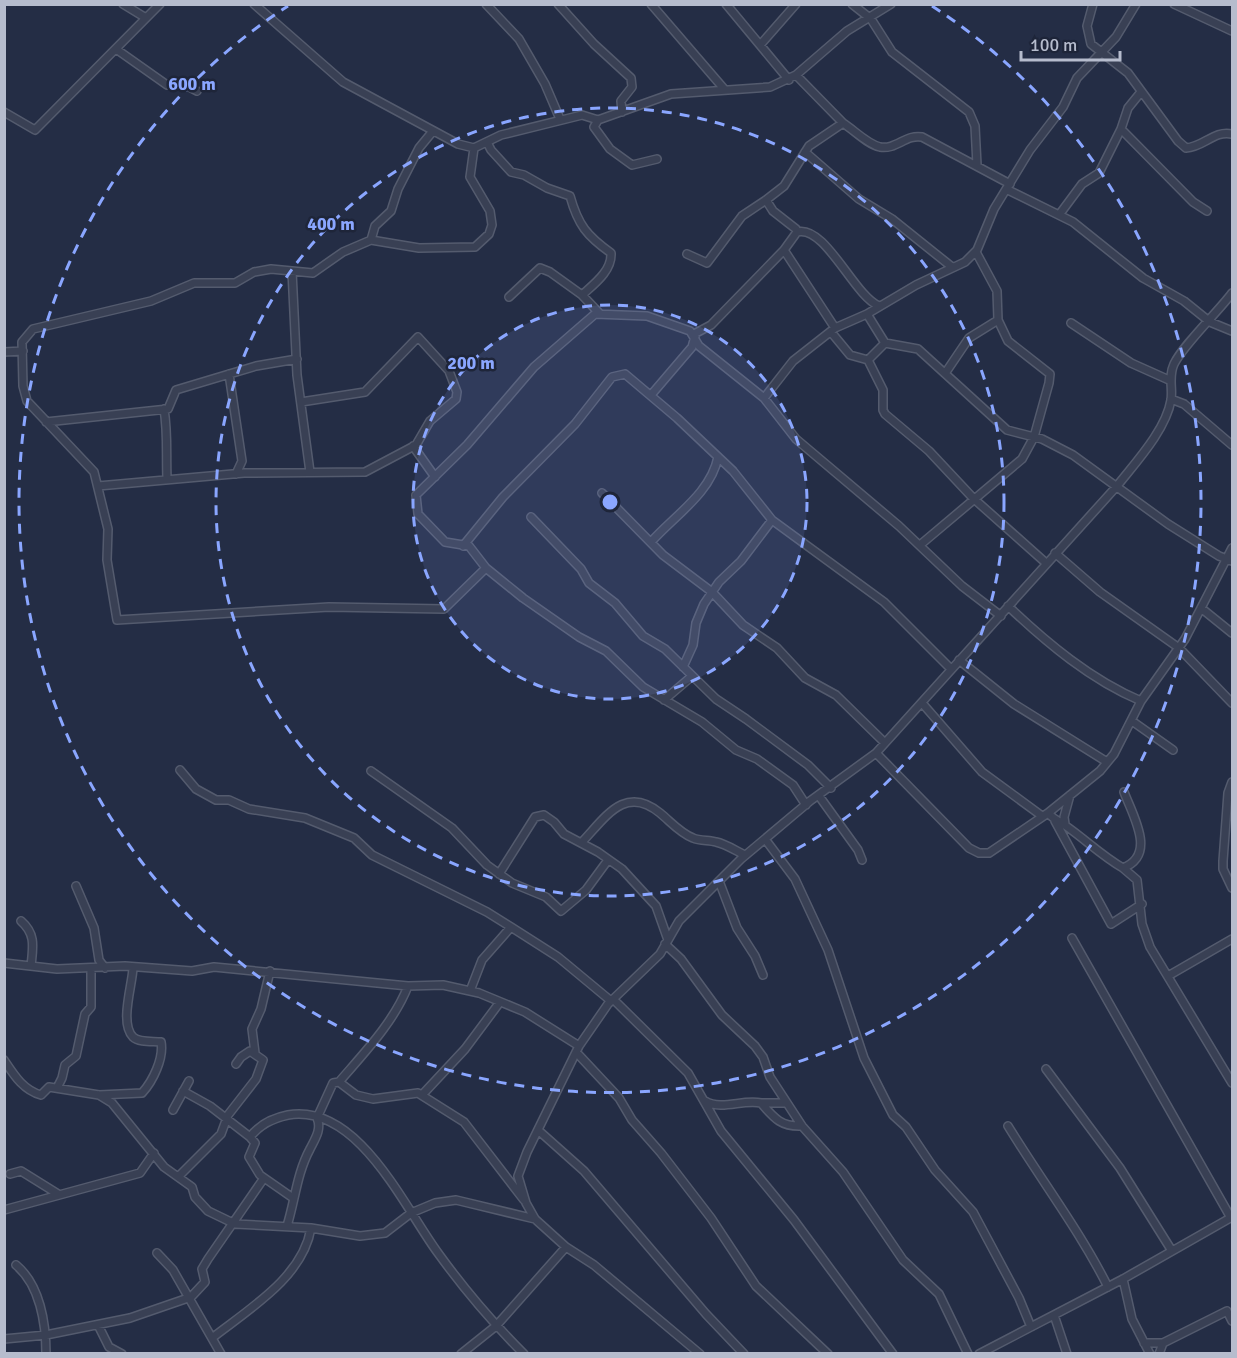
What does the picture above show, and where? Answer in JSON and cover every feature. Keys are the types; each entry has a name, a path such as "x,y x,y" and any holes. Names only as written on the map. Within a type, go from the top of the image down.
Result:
{"street":[{"path":"123,4 146,18"},
{"path":"4,112 35,130 160,4"},
{"path":"254,4 343,82 458,144 474,148 560,119 582,115 598,120 671,94 770,87 792,77 847,31 871,19 891,4"},
{"path":"486,4 519,39 545,84 560,119"},
{"path":"558,4 594,44 631,78 632,87 621,101 622,112"},
{"path":"651,4 725,90"},
{"path":"726,4 792,77 843,123 879,147 888,148 916,136 977,165 1009,187 1087,232 1143,278 1184,301 1210,322 1233,331"},
{"path":"761,44 796,4"},
{"path":"852,4 871,19 892,52 969,112 975,126 977,165"},
{"path":"1093,4 1089,15 1088,39 1099,54 1115,61 1186,148 1198,147 1210,137 1225,133 1233,134"},
{"path":"764,398 793,361 833,330 965,262 975,252 994,209 1030,150 1062,107 1077,78 1123,28 1136,4"},
{"path":"1175,5 1233,31"},
{"path":"116,49 167,85 183,83 197,91"},
{"path":"1059,215 1082,184 1099,173 1121,129 1128,108 1141,92"},
{"path":"598,120 594,127 610,149 632,165 657,159"},
{"path":"687,254 706,263 742,216 784,186 809,146 843,123"},
{"path":"1121,129 1186,196 1207,211"},
{"path":"371,240 375,226 391,211 398,189 419,148 433,131"},
{"path":"487,142 491,150 511,172 524,174 547,188 570,196 576,219 596,242 611,253 612,260 602,276 582,295"},
{"path":"474,148 470,177 490,211 492,225 482,242 475,247 419,248 371,240 343,252 313,273 271,269 254,272 235,283 194,283 151,301 33,329 22,342 23,386 27,401 94,472 108,529 107,560 117,620 329,607 444,609 486,568"},
{"path":"805,152 858,200 892,219 952,267"},
{"path":"766,200 773,211 797,232"},
{"path":"651,394 693,347 696,333 711,325 784,250 797,232 804,230 810,232 832,254 862,296 879,306"},
{"path":"784,250 850,355 868,360 885,395 883,410 885,414 929,451 973,498 1046,563"},
{"path":"920,545 1022,459 1034,437 1050,374 1013,347 998,320 997,291 975,252"},
{"path":"509,297 540,268 550,272 582,295 600,314"},
{"path":"292,271 297,359 310,472"},
{"path":"510,1182 518,1176 577,1049 612,1000 660,954 679,921 745,855 806,805 876,753 1117,486 1149,446 1171,399 1169,380 1179,356 1233,293"},
{"path":"806,805 792,785 757,759 736,750 702,722 643,687 606,651 579,637 486,568 469,546 445,542 418,514 416,495 467,445 534,367 595,314 647,316 668,321 690,331 694,340 726,370 764,398 796,439 920,545 962,586 1001,615"},
{"path":"867,314 885,343 918,349 946,372 1007,430 1050,443 1073,455 1168,524 1229,561"},
{"path":"946,372 969,338 998,320"},
{"path":"1071,323 1131,363 1169,380"},
{"path":"98,486 167,478 236,474 365,472 413,446 430,421 456,399 457,392 449,371 418,338 365,392 301,402"},
{"path":"868,360 885,343"},
{"path":"4,352 23,351"},
{"path":"46,422 168,409 176,390 229,374 297,359"},
{"path":"229,374 242,461 236,474"},
{"path":"463,546 503,497 575,424 612,377 625,374 651,394 718,457 772,520 884,602 951,669"},
{"path":"1171,399 1184,404 1233,445"},
{"path":"164,409 168,433 165,446 167,478"},
{"path":"413,446 435,477"},
{"path":"651,542 710,479 718,457"},
{"path":"602,493 663,555 712,592 743,625 777,648 805,678 836,695 885,743"},
{"path":"531,517 581,569 589,583 615,603 643,636 665,649 716,699 746,718 808,765 831,788"},
{"path":"684,667 693,645 696,623 712,592 741,561 772,520"},
{"path":"876,753 969,848 979,853 988,853 1070,795 1107,762 1132,721 1141,701 1179,648 1229,561 1233,548"},
{"path":"1055,553 1100,592 1179,648 1233,703"},
{"path":"1008,606 1071,659 1106,683 1141,701"},
{"path":"1201,608 1233,633"},
{"path":"959,660 1014,704 1107,762"},
{"path":"664,700 692,677"},
{"path":"922,703 982,772 1055,821 1065,824 1100,855 1124,868 1137,880 1142,904 1142,924 1147,940 1233,1083"},
{"path":"1132,721 1173,750"},
{"path":"180,770 196,789 216,800 229,800 249,809 305,818 354,838 372,855 472,904 511,927 558,957 612,1000 688,1074 721,1131 795,1220 893,1353"},
{"path":"371,771 452,828 478,857 499,874 512,883 546,897 561,911 586,890 608,860"},
{"path":"1233,782 1228,793 1223,869 1233,888"},
{"path":"1124,792 1142,841 1142,852 1137,861 1124,868"},
{"path":"1065,824 1064,817 1070,795"},
{"path":"819,796 858,850 862,860"},
{"path":"582,843 608,814 622,803 636,801 658,811 678,830 694,839 717,842 745,855"},
{"path":"499,874 535,817 544,815 554,822 564,834 608,860 656,906 666,942 722,1015 755,1046 785,1102 802,1126 843,1172 903,1260 939,1294 968,1353"},
{"path":"1055,821 1111,924 1142,904"},
{"path":"765,839 795,879 828,950 864,1058 893,1115 906,1127 934,1170 973,1212 995,1251 1031,1327"},
{"path":"719,881 737,928 764,975"},
{"path":"76,886 94,928 99,960 105,968"},
{"path":"21,921 31,930 34,943 31,966"},
{"path":"470,991 482,960 511,927"},
{"path":"979,1353 1123,1280 1232,1218 1072,938"},
{"path":"1168,976 1233,939"},
{"path":"4,963 57,969 133,967 176,971 214,967 408,986 443,985 470,991 532,1016 577,1049 619,1098 632,1120 711,1218 756,1286 828,1353"},
{"path":"4,1060 18,1080 32,1092 41,1095 49,1088 99,1095 142,1093 155,1076 163,1049 161,1042 139,1040 130,1032 127,1008 133,967"},
{"path":"57,1088 63,1078 64,1065 76,1056 85,1014 92,1007 91,969"},
{"path":"255,1053 252,1029 261,1009 270,971"},
{"path":"339,1083 400,1005 408,986"},
{"path":"422,1095 465,1049 500,1002"},
{"path":"179,1176 221,1134 227,1120 261,1068 263,1060 250,1051 236,1064"},
{"path":"1046,1069 1120,1168 1172,1251"},
{"path":"173,1110 189,1081"},
{"path":"317,1118 333,1083 339,1083 356,1095 373,1099 391,1099 415,1093 422,1095 464,1122 526,1203 535,1219 566,1247 594,1265 700,1353"},
{"path":"183,1091 210,1106 250,1137 255,1143 249,1156 264,1178 293,1198"},
{"path":"99,1095 112,1103 164,1167 192,1187 195,1197 208,1210 232,1223 311,1228 360,1236 376,1235 385,1233 411,1214 435,1203 456,1200 535,1219"},
{"path":"703,1099 716,1106 742,1102 785,1102"},
{"path":"761,1103 777,1121 784,1125 802,1126"},
{"path":"250,1137 257,1129 275,1117 304,1114 344,1129 376,1162 438,1254 496,1326 524,1353"},
{"path":"286,1226 296,1184 318,1133 320,1124 317,1118"},
{"path":"1008,1126 1062,1213 1086,1242 1108,1287"},
{"path":"538,1130 584,1172 706,1314 744,1353"},
{"path":"4,1210 140,1173 154,1153"},
{"path":"10,1174 21,1171 58,1194"},
{"path":"518,1176 526,1203"},
{"path":"4,1338 46,1335 98,1325 191,1297 205,1282 202,1269 264,1178"},
{"path":"212,1338 274,1289 292,1269 309,1243 311,1228"},
{"path":"461,1353 496,1326 566,1247"},
{"path":"157,1253 173,1270 191,1297 221,1353"},
{"path":"16,1265 32,1280 46,1335 46,1353"},
{"path":"1123,1280 1132,1319 1150,1353"},
{"path":"1144,1343 1163,1343 1230,1309 1233,1321"},
{"path":"1054,1315 1066,1353"},
{"path":"98,1325 109,1347 122,1353"},
{"path":"1159,1353 1163,1343"}]}
